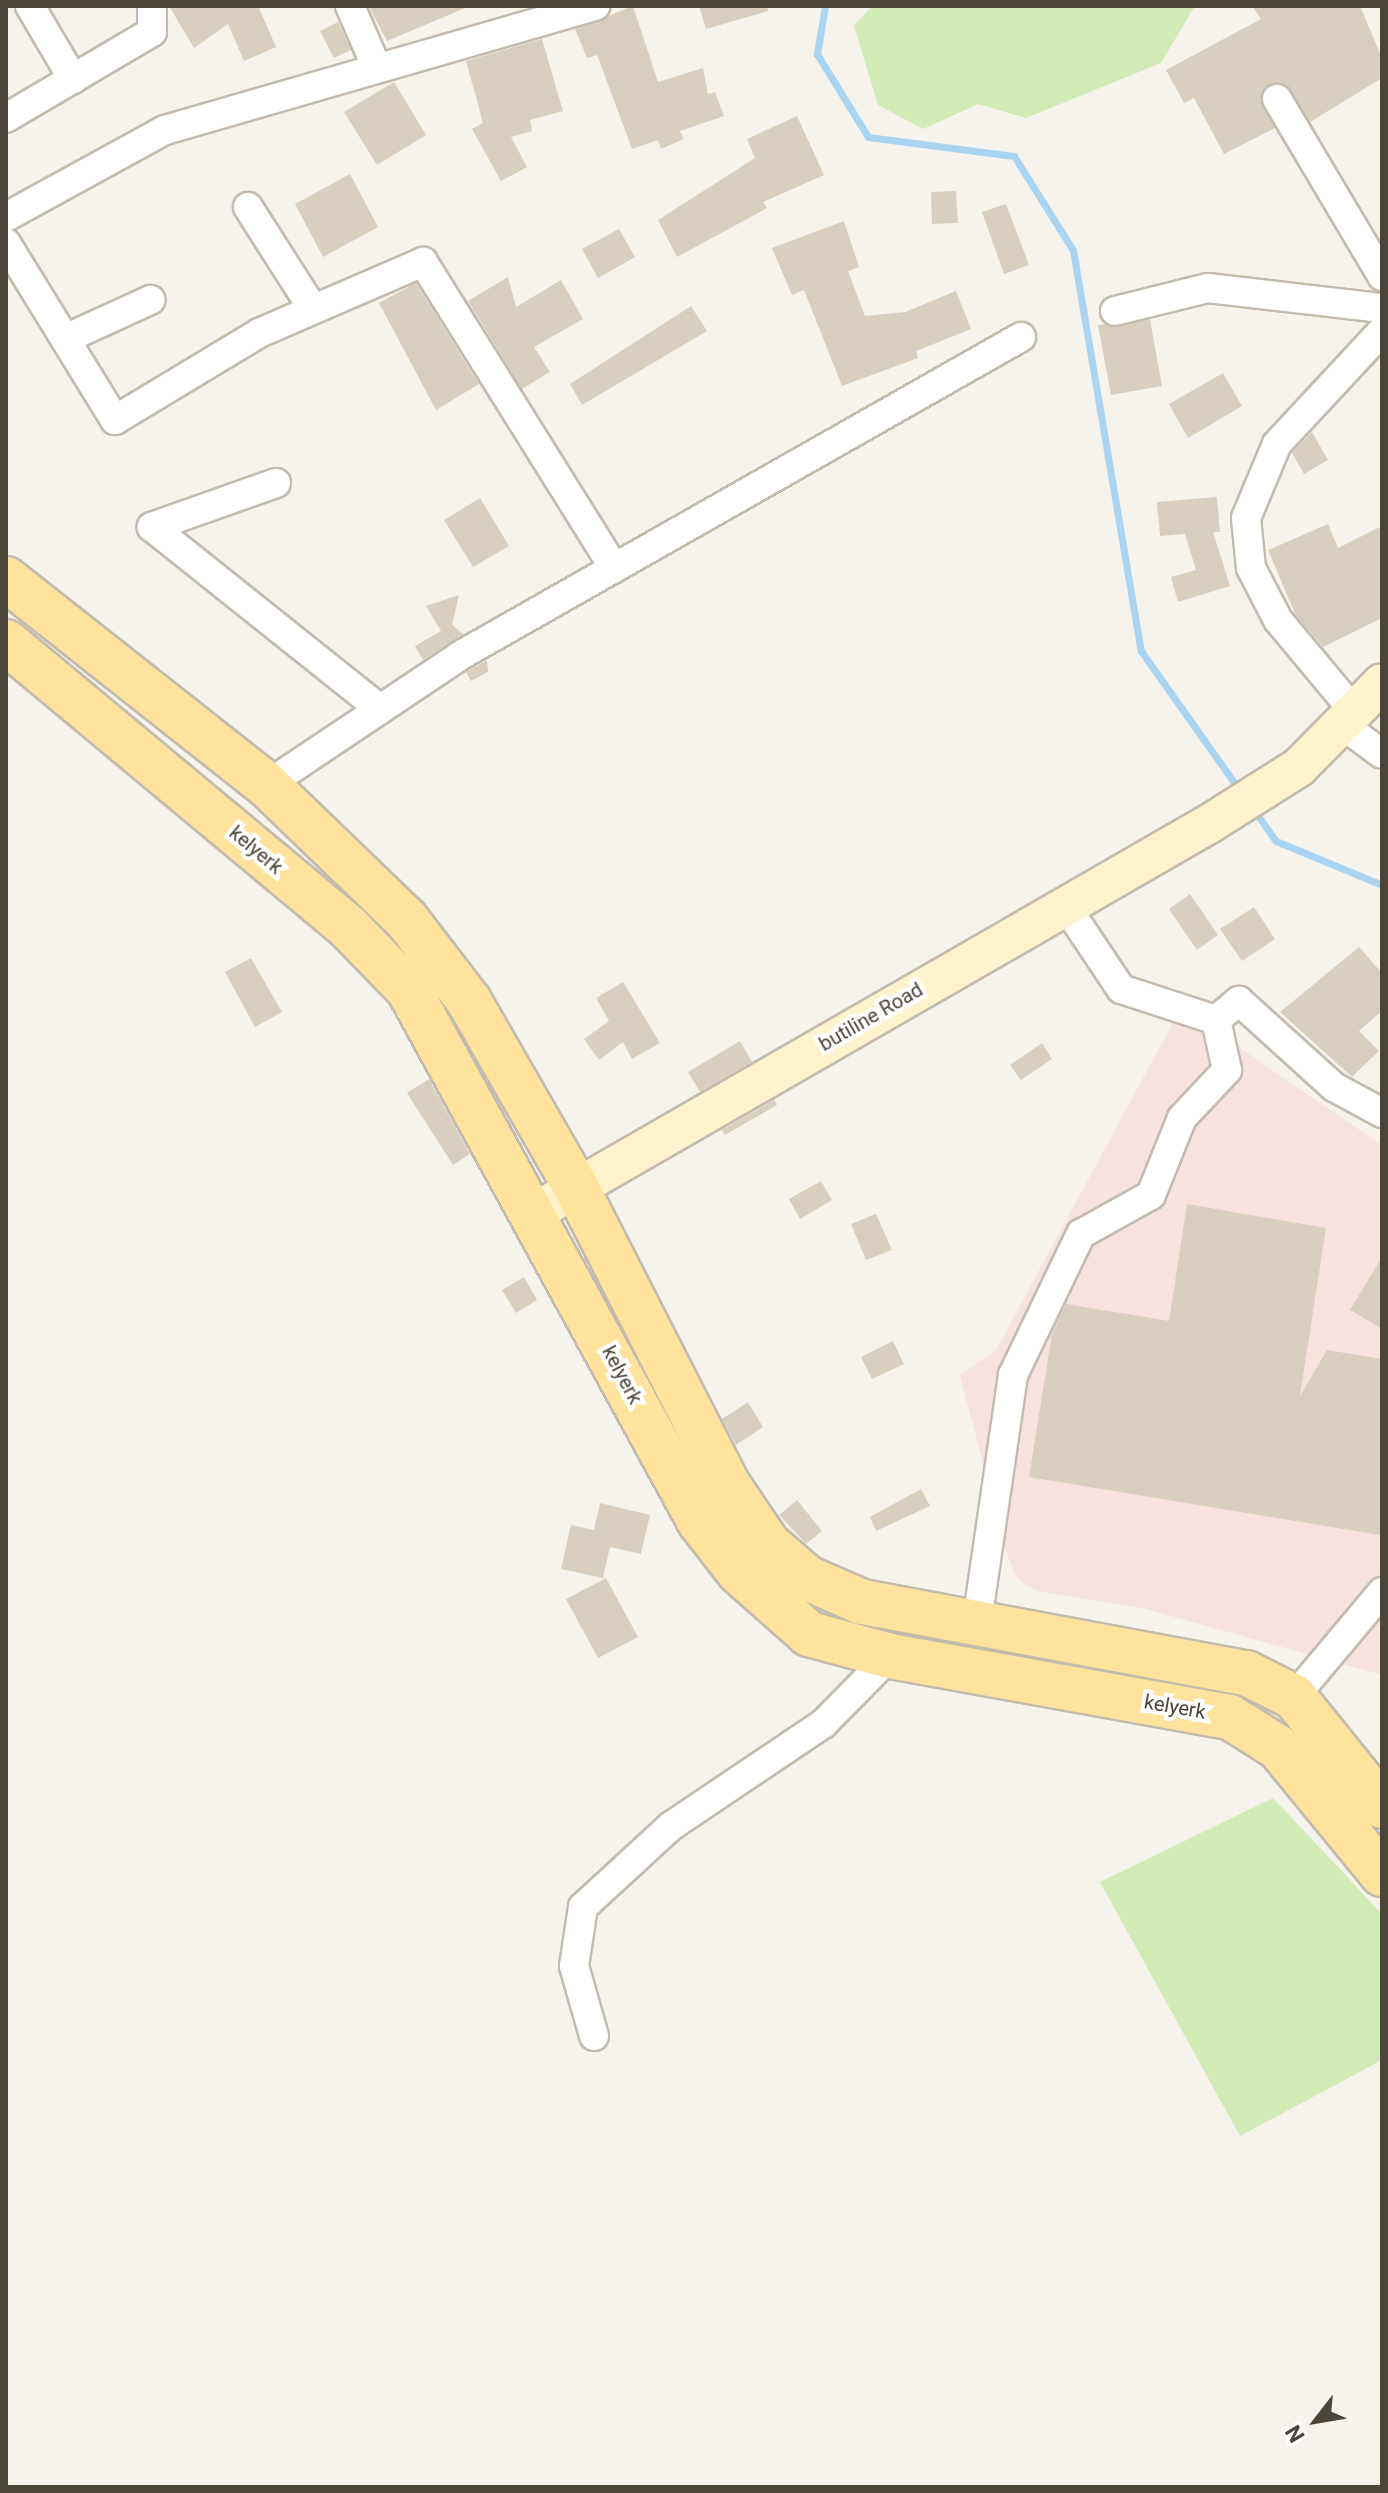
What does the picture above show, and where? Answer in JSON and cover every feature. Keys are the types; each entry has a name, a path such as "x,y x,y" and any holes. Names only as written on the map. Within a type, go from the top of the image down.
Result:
{"main road":[{"path":"6,579 267,785 406,919 469,1001 576,1187 728,1485 768,1544 807,1578 862,1602 1246,1673 1294,1697 1382,1806"},
{"name":"kelyerk","path":"6,642 349,928 409,990 535,1212 700,1522 739,1572 809,1634 890,1656 1230,1717 1279,1748 1382,1874"}],"street":[{"path":"30,6 73,79"},
{"path":"6,118 152,32 152,6"},
{"path":"350,6 377,68"},
{"path":"6,217 165,130 595,6"},
{"path":"1277,99 1382,276"},
{"path":"248,207 313,309"},
{"path":"6,243 115,420 259,333 423,262 614,568"},
{"path":"1115,311 1208,288 1382,308"},
{"path":"65,339 150,300"},
{"path":"1382,331 1277,444 1246,518 1251,568 1278,620 1346,717 1382,754"},
{"path":"267,785 380,709 614,568 1021,337"},
{"path":"276,483 152,527 380,709"},
{"name":"butiline Road","path":"535,1212 1209,824 1299,767 1382,683"},
{"path":"1065,905 1121,989 1216,1020"},
{"path":"1216,1020 1239,1001 1334,1087 1382,1113"},
{"path":"977,1622 1013,1375 1081,1234 1151,1195 1182,1118 1227,1070 1216,1020"},
{"path":"1294,1697 1382,1592"},
{"path":"594,2036 574,1966 583,1907 671,1826 823,1724 890,1656"}],"shaded area":[{"path":"1181,1008 1382,1145 1382,1675 1142,1608 1036,1591 1017,1578 1006,1552 960,1375 996,1350"}],"green space":[{"path":"872,6 1195,6 1161,63 1026,118 978,104 923,129 878,105 854,26"},
{"path":"1273,1798 1382,1914 1382,2060 1240,2136 1100,1882"}],"building":[{"path":"169,6 258,6 276,47 244,61 228,24 194,48"},
{"path":"375,6 470,6 387,41 370,9"},
{"path":"633,6 658,82 703,68 708,94 715,92 724,116 680,131 684,139 661,149 658,140 632,149 597,55 587,58 575,29"},
{"path":"699,6 767,6 768,11 706,29"},
{"path":"1252,6 1360,6 1382,58 1382,78 1310,122 1286,85 1269,84 1260,100 1275,128 1224,154 1194,98 1184,103 1166,70 1261,19"},
{"path":"338,22 351,50 334,58 320,31"},
{"path":"542,39 563,111 530,120 532,131 511,137 527,167 501,181 472,129 483,123 466,61"},
{"path":"394,82 426,135 377,165 344,112"},
{"path":"797,116 824,175 763,202 767,208 677,257 658,220 755,158 747,139"},
{"path":"350,174 378,227 323,257 295,204"},
{"path":"956,191 958,223 932,224 931,192"},
{"path":"1006,204 1029,265 1004,274 982,212"},
{"path":"844,221 859,267 848,271 865,316 905,312 956,291 971,329 916,351 918,358 842,386 804,290 792,295 772,248"},
{"path":"619,229 635,257 598,278 582,249"},
{"path":"508,277 516,307 561,280 583,319 534,347 550,372 522,389 468,301"},
{"path":"416,283 479,384 436,410 379,303"},
{"path":"691,306 707,331 582,405 570,384"},
{"path":"1150,320 1162,386 1111,395 1098,325"},
{"path":"1223,373 1242,406 1188,438 1169,404"},
{"path":"1312,432 1328,460 1304,474 1292,453"},
{"path":"1217,497 1220,532 1213,532 1230,586 1178,602 1171,577 1196,570 1185,534 1160,536 1157,502"},
{"path":"480,498 509,546 473,567 444,520"},
{"path":"1328,524 1338,548 1382,526 1382,618 1323,647 1295,614 1268,550"},
{"path":"459,595 452,625 463,634 423,660 415,646 441,631 426,606"},
{"path":"487,660 488,672 471,681 466,672"},
{"path":"1190,894 1218,935 1197,950 1169,909"},
{"path":"1254,907 1275,939 1242,961 1220,929"},
{"path":"1359,947 1382,973 1382,1011 1359,1031 1379,1051 1352,1077 1280,1012"},
{"path":"251,958 282,1012 255,1027 225,972"},
{"path":"623,982 660,1043 632,1059 623,1042 599,1060 584,1039 609,1021 596,998"},
{"path":"740,1041 752,1062 700,1092 688,1072"},
{"path":"1042,1043 1052,1059 1021,1080 1010,1065"},
{"path":"429,1079 470,1154 453,1165 407,1093"},
{"path":"774,1100 777,1105 725,1135 722,1130"},
{"path":"821,1181 832,1200 800,1219 789,1199"},
{"path":"1187,1204 1326,1228 1300,1396 1327,1350 1382,1359 1380,1535 1029,1477 1052,1334 1066,1304 1169,1321"},
{"path":"876,1214 892,1250 866,1260 851,1224"},
{"path":"1382,1257 1382,1329 1350,1310"},
{"path":"524,1277 537,1300 516,1313 502,1290"},
{"path":"893,1341 904,1364 872,1379 861,1357"},
{"path":"748,1402 763,1427 736,1445 722,1419"},
{"path":"921,1489 930,1506 876,1531 870,1517"},
{"path":"797,1500 822,1531 806,1544 779,1515"},
{"path":"600,1503 650,1515 641,1554 610,1547 603,1578 561,1569 571,1525 594,1530"},
{"path":"606,1578 638,1637 598,1658 566,1599"}],"waterway":[{"path":"825,6 817,54 868,137 1014,156 1073,250 1141,651 1240,791"},
{"path":"1254,810 1276,841 1382,885"}]}
